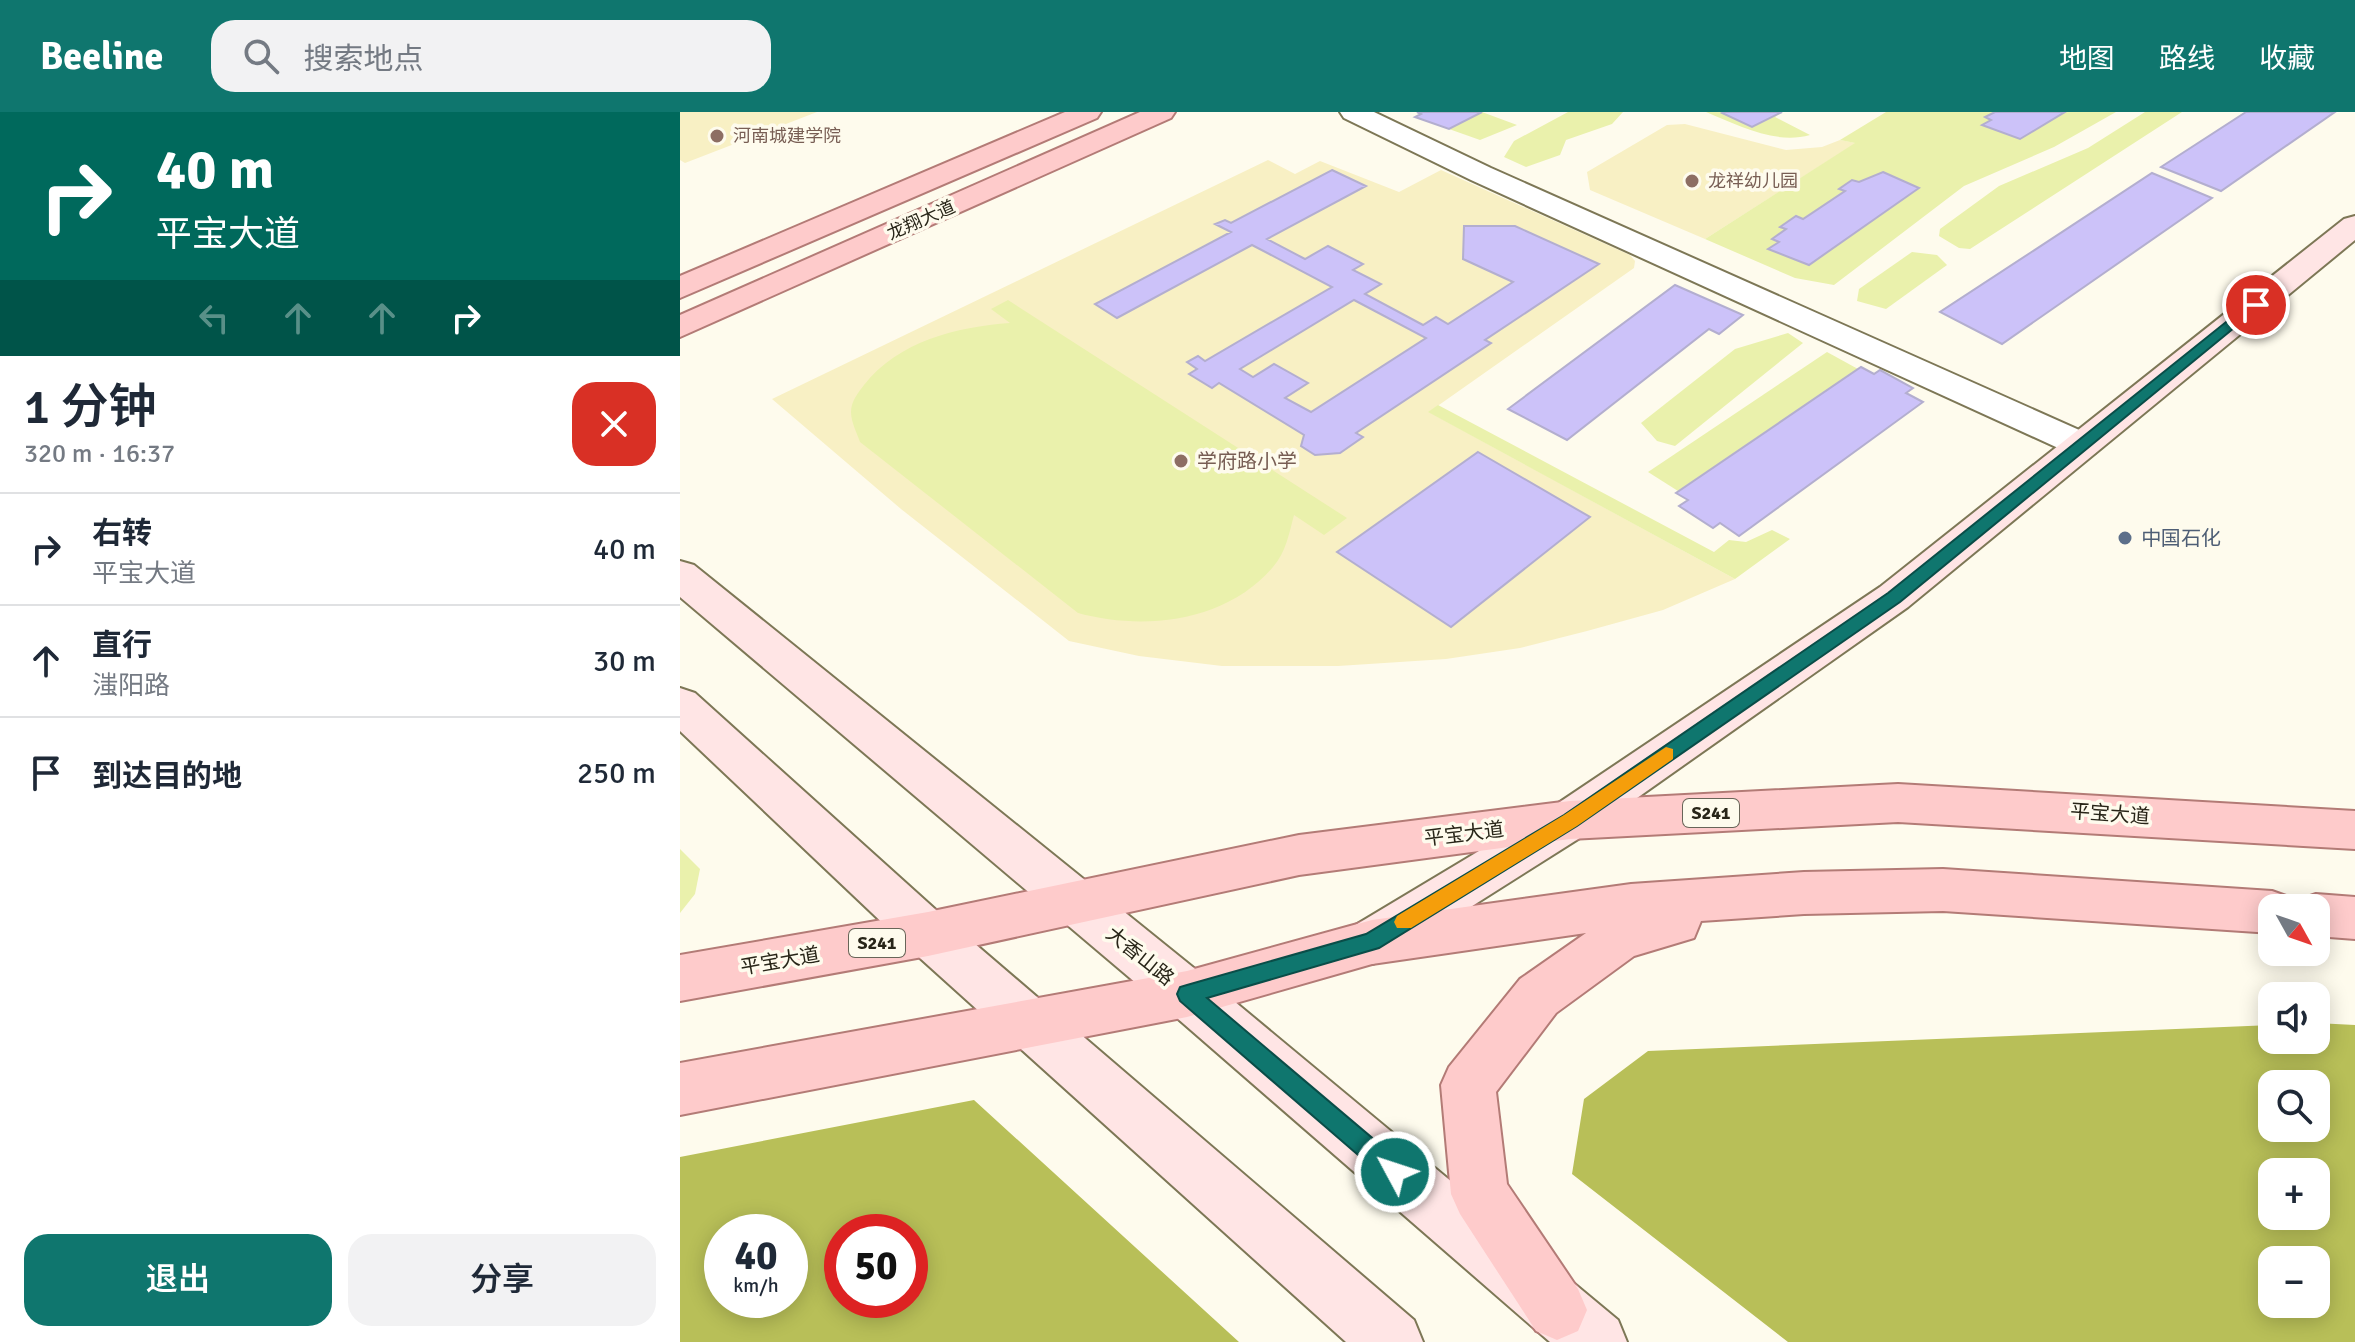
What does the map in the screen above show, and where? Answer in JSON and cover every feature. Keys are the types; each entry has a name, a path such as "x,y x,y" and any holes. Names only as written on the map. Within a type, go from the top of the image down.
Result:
{"main road":[{"name":"龙翔大道","path":"680,288 1088,112"},
{"name":"龙翔大道","path":"680,327 1162,112"},
{"path":"1372,942 1570,820 1894,597 2355,225"},
{"name":"大香山路","path":"680,575 1187,994 1576,1326"},
{"path":"680,705 928,934 1392,1342"},
{"name":"平宝大道","path":"680,978 928,934 1299,855 1570,820 1898,803 2355,830"},
{"path":"680,1089 1187,994 1372,942 1631,905 1804,893 1943,890 2258,911"},
{"path":"1576,1326 1480,1194 1468,1085 1538,996 1620,937 1804,893"},
{"path":"2330,916 2355,918"}],"street":[{"path":"1353,112 1496,181 2082,445"}],"shaded area":[{"name":"河南城建学院","path":"680,112 817,112 685,163 680,160"},
{"name":"龙祥幼儿园","path":"1685,124 1786,150 1822,147 1840,140 1856,143 1705,239 1590,190 1587,172 1667,125"},
{"name":"学府路小学","path":"1268,160 1295,174 1320,161 1399,192 1441,170 1630,255 1635,261 1634,268 1429,412 1735,579 1663,610 1520,648 1446,659 1338,666 1222,666 1139,656 1069,641 901,509 772,399"}],"green space":[{"path":"1482,112 1517,125 1480,140 1449,129"},
{"path":"1568,112 1623,112 1612,124 1566,140 1560,155 1526,167 1504,157 1514,141"},
{"path":"1706,112 1782,112 1775,117 1810,135 1770,136"},
{"path":"1886,112 2116,112 2054,147 1964,186 1834,285 1795,278 1705,239 1855,143 1840,140"},
{"path":"2145,112 2182,112 1970,249 1959,248 1939,236 1940,229 1999,186 2088,148"},
{"path":"1912,252 1937,255 1947,265 1886,309 1857,301 1859,289"},
{"path":"1008,300 1347,518 1324,535 1294,515 1284,549 1273,567 1254,586 1208,610 1156,621 1130,621 1078,613 860,442 852,420 851,408 857,394 894,357 949,333 1010,323 991,309"},
{"path":"1788,333 1803,343 1675,446 1657,441 1641,423 1735,349"},
{"path":"1827,352 1858,369 1678,491 1648,472"},
{"path":"1438,405 1714,552 1729,540 1746,542 1772,530 1790,539 1735,579 1428,412"},
{"path":"680,849 700,869 695,894 680,913"},
{"path":"2330,1024 2355,1025 2355,1342 1788,1342 1572,1174 1584,1099 1648,1051 2258,1026 2258,1054 2330,1054"},
{"path":"974,1100 1239,1342 680,1342 680,1157"}],"building":[{"path":"1417,112 1482,112 1449,129 1415,117 1421,114"},
{"path":"1724,112 1782,112 1752,127 1722,113"},
{"path":"1995,112 2065,112 2020,139 1982,125 1991,120 1985,117"},
{"path":"2246,112 2335,112 2221,191 2161,167"},
{"path":"1332,170 1366,186 1267,239 1305,259 1328,246 1363,264 1353,270 1381,284 1365,294 1423,325 1436,317 1448,324 1513,282 1463,259 1464,226 1515,226 1599,264 1485,340 1491,343 1356,433 1363,437 1340,453 1315,455 1301,446 1304,435 1219,383 1212,388 1189,374 1197,369 1187,362 1198,356 1205,361 1332,287 1252,245 1117,318 1095,304 1231,232 1215,224 1225,220 1231,223","holes":["1354,300 1426,338 1311,412 1285,398 1308,383 1274,364 1253,377 1240,369"]},
{"path":"1883,172 1919,188 1809,265 1768,249 1779,242 1772,239 1786,229 1780,227 1796,216 1803,219 1845,191 1839,189 1852,180 1859,182"},
{"path":"2152,173 2212,198 2002,344 1940,312"},
{"path":"1675,285 1743,315 1719,334 1709,329 1567,440 1508,409"},
{"path":"1861,367 1874,374 1880,370 1913,388 1906,393 1923,402 1739,536 1720,523 1713,528 1679,506 1688,500 1676,493"},
{"path":"1478,452 1590,517 1451,627 1337,552"}],"slow traffic":[{"path":"1404,922 1570,820 1666,754"}],"place":[{"name":"河南城建学院","path":"717,136"},
{"name":"龙祥幼儿园","path":"1692,181"},
{"name":"学府路小学","path":"1181,461"},
{"name":"中国石化","path":"2125,538"}],"route":[{"path":"1395,1172 1187,994 1372,942 1570,820 1894,597 2256,305"}]}
